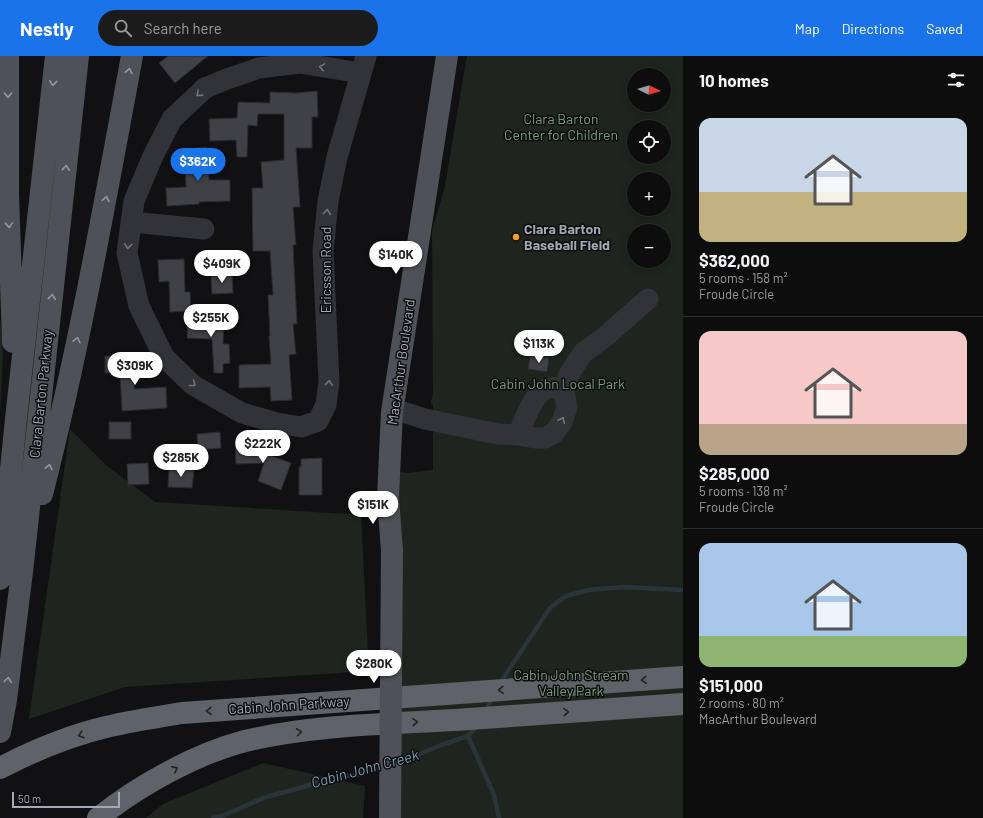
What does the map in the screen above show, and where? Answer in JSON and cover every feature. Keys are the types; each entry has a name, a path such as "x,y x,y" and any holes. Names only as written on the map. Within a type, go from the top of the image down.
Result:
{"highway":[{"name":"Cabin John Parkway","path":"0,768 13,761 68,739 105,727 182,713 683,677"},
{"name":"Cabin John Parkway","path":"98,818 141,787 190,762 244,741 306,731 348,727 683,704"}],"main road":[{"path":"8,56 8,193 16,419"},
{"name":"Clara Barton Parkway","path":"0,579 56,56"},
{"name":"Clara Barton Parkway","path":"0,732 6,700 22,572 78,56"},
{"path":"22,572 48,470 81,321 110,180 132,56"},
{"name":"MacArthur Boulevard","path":"390,818 392,551 388,497 388,471 392,412 447,56"}],"street":[{"name":"Ericsson Road","path":"300,63 363,64 338,157 328,201 323,251 329,382 326,405 318,421 301,427 277,423 242,413 193,386 164,357 139,306 127,253 134,201 153,156 172,119 205,88 259,68 300,63"},
{"path":"131,222 204,229"},
{"path":"392,412 402,412 425,420 498,434 545,438 554,433 562,422 567,407 564,391 569,374 582,353 606,336 648,299"},
{"path":"518,435 534,398 546,389 558,388 564,391"}],"green space":[{"path":"467,56 683,56 683,818 393,818 388,471 408,473 433,470 433,406 431,403 433,393 432,231 445,186"},
{"path":"0,317 3,354 0,415"},
{"path":"70,429 107,466 155,502 361,515 369,671 125,687 29,719"},
{"path":"263,763 365,786 363,818 146,818 163,804"}],"building":[{"path":"168,56 208,56 175,83 159,63"},
{"path":"317,91 318,117 312,117 312,148 296,148 300,207 293,207 296,245 293,245 297,324 293,324 296,354 289,355 292,400 271,401 270,387 239,388 239,365 271,364 268,295 273,295 270,251 253,251 252,188 263,188 261,162 284,160 284,114 258,114 257,126 248,125 247,157 237,157 236,140 210,141 209,119 237,118 238,102 270,103 270,92 296,93"},
{"path":"207,147 209,180 230,180 230,201 199,202 199,204 167,206 166,188 186,187 184,149"},
{"path":"184,259 185,292 190,292 191,311 170,312 169,281 159,282 158,260"},
{"path":"232,275 233,293 212,294 211,276"},
{"path":"188,317 224,318 223,344 229,344 230,363 223,364 223,373 214,373 212,339 187,338"},
{"path":"105,356 135,357 134,389 166,387 167,408 122,411 120,373 105,373"},
{"path":"530,356 549,358 547,372 528,369"},
{"path":"109,422 131,422 131,439 109,439"},
{"path":"220,432 221,448 198,450 197,434"},
{"path":"252,441 253,449 291,463 281,490 258,481 264,463 236,464 235,442"},
{"path":"322,458 322,495 299,495 299,466 301,467 301,459"},
{"path":"148,463 149,484 128,485 127,464"},
{"path":"169,469 194,470 192,488 168,487"}],"waterway":[{"name":"Cabin John Creek","path":"500,683 550,608 566,596 589,590 623,587 683,590"},
{"name":"Cabin John Creek","path":"486,711 493,696"},
{"name":"Cabin John Creek","path":"396,764 441,745 468,736 477,726"},
{"path":"468,736 494,795 499,818"},
{"name":"Cabin John Creek","path":"213,818 222,816 266,797 300,788 332,777 356,775 385,767"}],"place":[{"name":"Clara Barton Baseball Field","path":"516,237"}],"park label":[{"name":"Clara Barton Center for Children","path":"561,128"},
{"name":"Cabin John Local Park","path":"558,384"},
{"name":"Cabin John Stream Valley Park","path":"571,684"}]}
